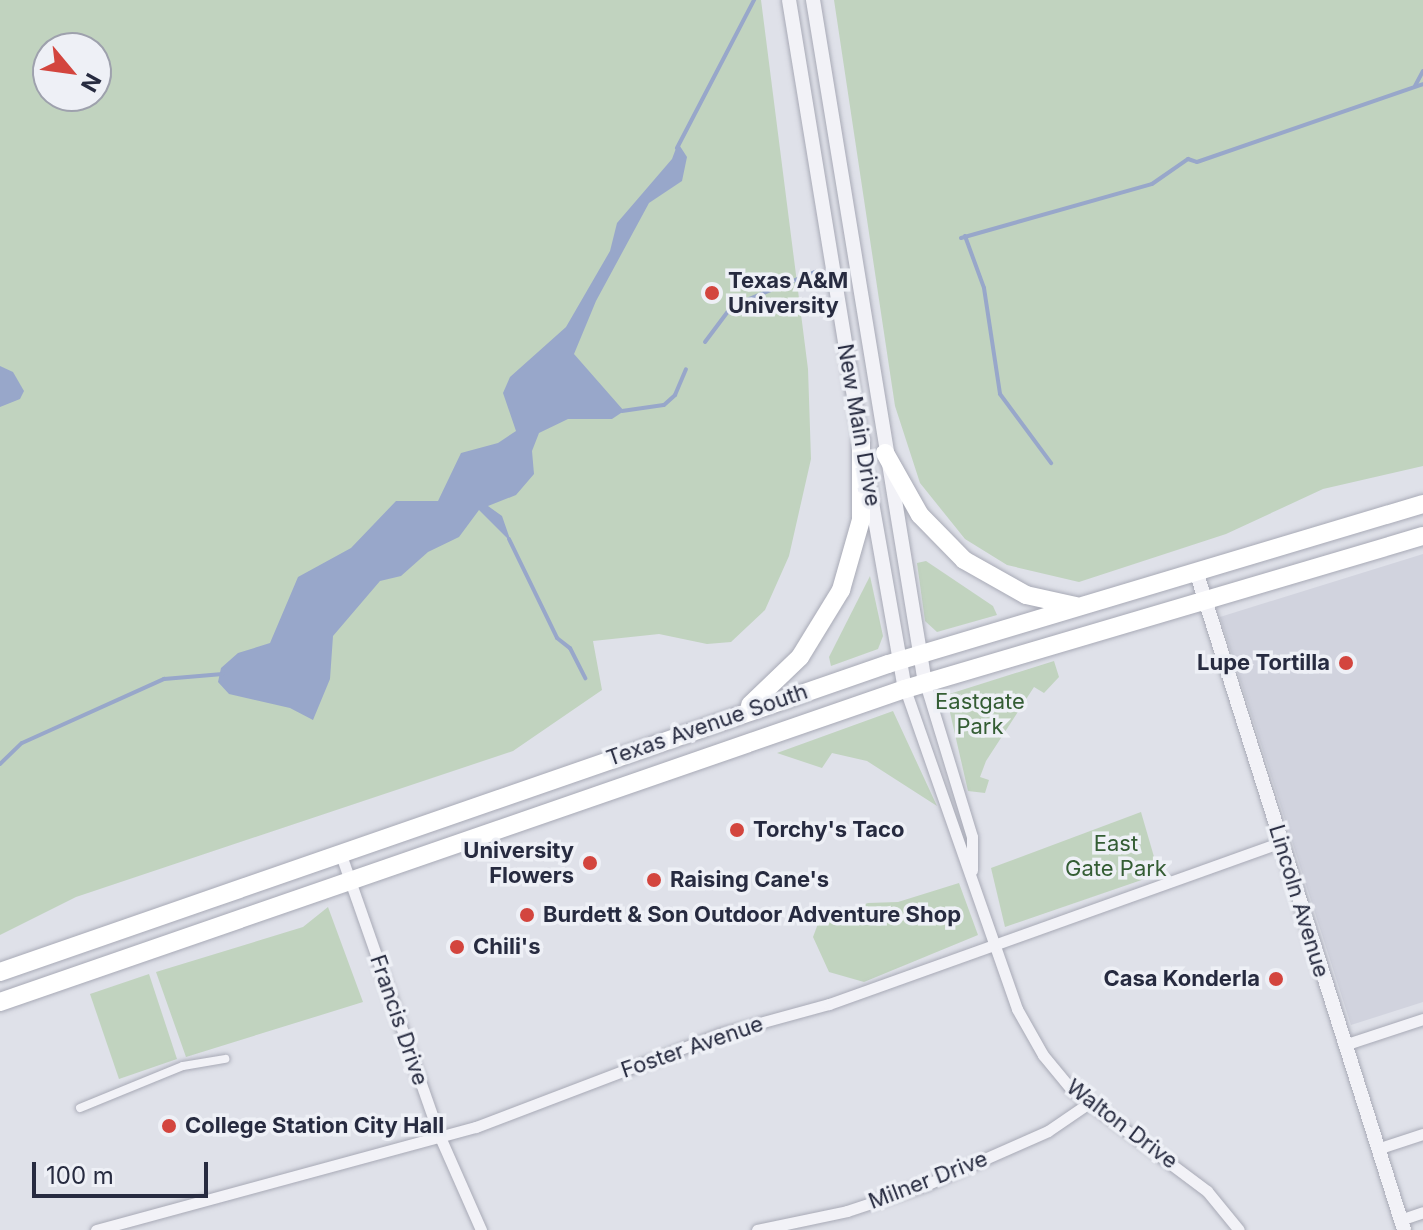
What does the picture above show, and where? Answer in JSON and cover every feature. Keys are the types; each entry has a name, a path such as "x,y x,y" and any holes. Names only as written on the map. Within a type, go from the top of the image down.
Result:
{"main road":[{"path":"743,712 800,657 841,590 861,520 861,440"},
{"path":"885,453 920,515 955,553 1013,589 1079,606"},
{"name":"Texas Avenue South","path":"0,972 743,712 1079,606 1423,504"},
{"name":"Texas Avenue South","path":"0,1002 905,689 1423,536"},
{"path":"582,768 590,797"}],"street":[{"name":"New Main Drive","path":"789,0 861,440 909,658"},
{"name":"New Main Drive","path":"813,0 885,453 909,658"},
{"path":"810,133 834,128"},
{"name":"Lincoln Avenue","path":"1196,571 1402,1225"},
{"path":"909,658 925,683"},
{"path":"905,689 909,658"},
{"name":"Walton Drive","path":"925,683 972,837 972,871 993,941 1030,1034 1059,1076 1089,1103 1186,1173 1239,1230"},
{"name":"Walton Drive","path":"905,689 956,847 972,871"},
{"name":"Foster Avenue","path":"96,1230 440,1137 719,1034 829,1004 993,941 1281,842"},
{"name":"Francis Drive","path":"340,852 440,1137 481,1230"},
{"path":"1344,1045 1423,1019"},
{"path":"80,1108 183,1066 225,1059"},
{"name":"Milner Drive","path":"757,1230 847,1211 928,1184 1048,1131 1089,1103"},
{"path":"1377,1149 1423,1134"},
{"path":"1402,1225 1423,1212"}],"shaded area":[{"path":"1423,554 1423,1002 1351,1025 1220,617"}],"green space":[{"path":"0,0 761,0 808,369 811,459 789,556 765,610 731,642 707,644 659,634 593,641 602,690 513,751 76,897 0,935"},
{"path":"834,0 1423,0 1423,466 1323,489 1226,534 1079,582 1007,565 965,539 920,483 895,406"},
{"path":"926,561 993,606 997,615 937,632 925,621 917,563"},
{"path":"870,576 883,636 878,649 831,666 829,657"},
{"name":"Eastgate Park","path":"1054,661 1059,677 1044,693 1034,687 986,761 980,777 989,780 985,793 968,791 946,695"},
{"name":"Eastgate Park","path":"893,711 937,806 867,761 832,753 822,768 777,753"},
{"name":"East Gate Park","path":"1141,812 1159,874 1005,927 991,868"},
{"path":"959,883 978,935 864,982 829,972 813,937 819,921 868,903 898,902"},
{"path":"328,907 363,1002 186,1057 156,972 303,927"},
{"path":"149,974 177,1059 119,1079 90,994"}],"water":[{"path":"678,143 687,157 682,181 649,203 596,301 574,354 624,411 612,419 568,419 539,433 532,451 534,474 516,495 488,506 502,516 511,542 479,510 459,537 428,552 401,576 380,581 333,636 330,679 313,720 290,708 229,694 218,682 221,668 238,653 270,643 298,577 351,548 396,501 438,501 461,453 498,443 516,431 503,393 510,377 566,327 610,251 617,223 672,159"},
{"path":"0,366 13,372 24,391 20,399 0,407"}],"waterway":[{"path":"677,148 754,0"},
{"path":"1415,86 1423,71"},
{"path":"961,238 1152,184 1188,159 1197,162 1423,84"},
{"path":"965,236 984,288 1000,394 1051,463"},
{"path":"705,342 732,306 815,272"},
{"path":"622,411 664,405 675,395 686,369"},
{"path":"509,539 557,638 570,648 585,678"},
{"path":"0,764 22,743 164,679 223,674"}],"place":[{"name":"Texas A&M University","path":"712,293"},
{"name":"Lupe Tortilla","path":"1346,663"},
{"name":"Torchy's Taco","path":"737,830"},
{"name":"University Flowers","path":"590,863"},
{"name":"Raising Cane's","path":"654,880"},
{"name":"Burdett & Son Outdoor Adventure Shop","path":"527,915"},
{"name":"Chili's","path":"457,947"},
{"name":"Casa Konderla","path":"1276,979"},
{"name":"College Station City Hall","path":"169,1126"}]}
